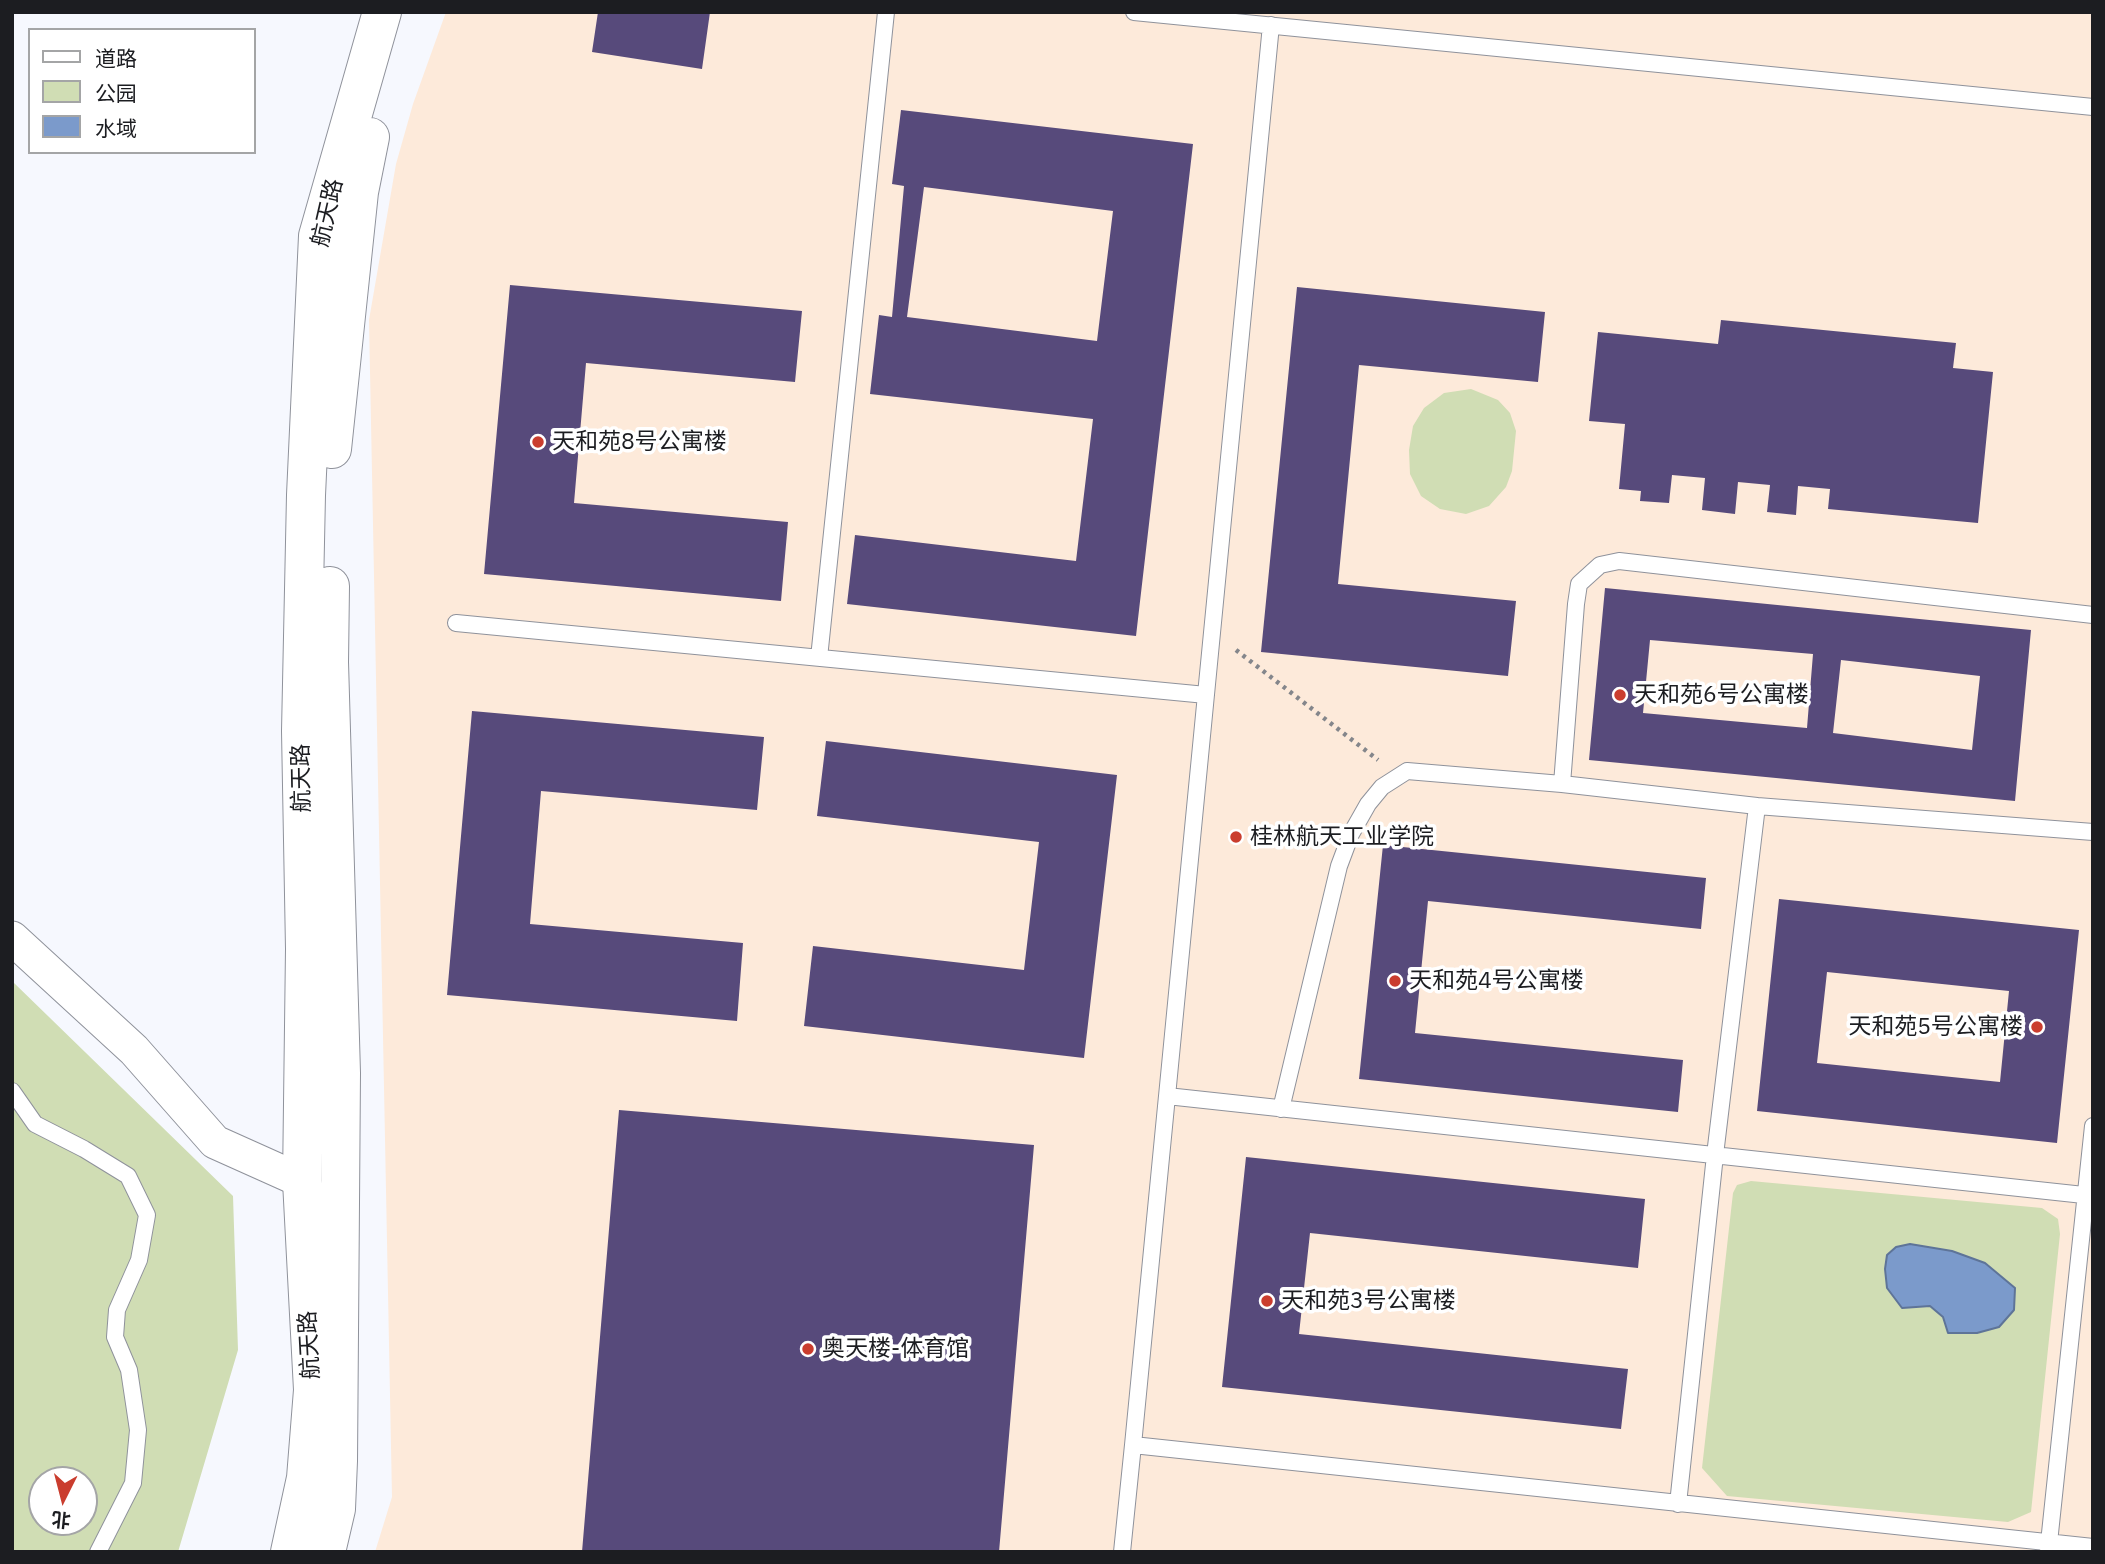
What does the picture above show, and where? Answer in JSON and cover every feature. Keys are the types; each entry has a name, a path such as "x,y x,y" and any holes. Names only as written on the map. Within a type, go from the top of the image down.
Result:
{"main road":[{"name":"航天路","path":"289,1552 306,1478 313,1390 302,1181 305,949 300,731 306,495 318,236 382,12"},
{"name":"航天路","path":"326,1552 336,1509 340,1308 341,1073 330,662 332,450 359,192 383,74 403,12"}],"street":[{"path":"12,938 134,1050 215,1142 302,1181"}],"lane":[{"path":"819,658 886,12"},
{"path":"1134,12 2093,107"},
{"path":"1122,1552 1271,24"},
{"path":"1562,784 1577,594 1579,584 1600,565 1619,561 2093,615"},
{"path":"456,623 1206,695"},
{"path":"1281,1109 1339,866 1351,834 1368,804 1382,787 1407,771 1562,784 1757,806 2093,832"},
{"path":"1678,1504 1714,1155 1757,806"},
{"path":"12,1091 35,1124 84,1149 128,1177 147,1215 139,1260 117,1310 115,1337 129,1370 138,1430 133,1483 98,1552"},
{"path":"1167,1096 2089,1195"},
{"path":"2049,1548 2089,1195 2093,1126"},
{"path":"1133,1446 1678,1504 2049,1548 2093,1547"}],"path":[{"path":"1212,632 1398,775"}],"shaded area":[{"name":"桂林航天工业学院","path":"446,12 2093,12 2093,1552 375,1552 392,1497 369,320 396,164 413,104"}],"green space":[{"path":"1471,389 1498,400 1510,413 1516,431 1512,471 1506,487 1489,506 1466,514 1440,509 1421,496 1410,474 1409,450 1413,426 1424,408 1444,393"},
{"path":"12,981 233,1196 238,1350 178,1552 12,1552"},
{"path":"1751,1181 2042,1208 2058,1219 2060,1234 2031,1512 2008,1522 1727,1496 1702,1468 1733,1193 1737,1185"}],"water":[{"path":"1910,1244 1952,1251 1985,1263 2015,1288 2014,1310 1999,1327 1977,1333 1948,1333 1943,1317 1930,1306 1902,1308 1887,1288 1885,1269 1887,1255 1896,1247"}],"building":[{"path":"598,12 710,12 702,69 592,52"},
{"path":"901,110 1193,144 1136,636 847,604 855,535 1076,561 1093,419 870,394 879,315 892,317 904,186 892,184","holes":["924,187 1113,211 1097,341 907,317"]},
{"name":"天和苑8号公寓楼","path":"510,285 802,311 795,382 586,363 574,503 788,522 781,601 484,574"},
{"path":"1297,287 1545,312 1538,382 1359,365 1338,584 1516,601 1508,676 1261,652"},
{"path":"1721,320 1956,343 1953,368 1993,372 1978,523 1828,509 1830,489 1798,486 1796,515 1767,512 1770,485 1738,482 1735,514 1702,510 1705,478 1672,475 1669,503 1640,501 1641,491 1619,489 1625,424 1589,421 1598,332 1718,344"},
{"name":"天和苑6号公寓楼","path":"1605,588 2031,630 2015,801 1589,760","holes":["1650,640 1813,654 1807,728 1643,713","1841,660 1980,676 1972,750 1833,733"]},
{"path":"472,711 764,737 757,810 541,791 530,924 743,943 737,1021 447,995"},
{"path":"826,741 1117,775 1084,1058 804,1026 813,946 1024,970 1039,842 817,816"},
{"name":"天和苑4号公寓楼","path":"1383,845 1706,878 1701,929 1428,901 1415,1033 1683,1060 1678,1112 1359,1079"},
{"name":"天和苑5号公寓楼","path":"1779,899 2079,930 2057,1143 1757,1111","holes":["1827,972 2009,991 2000,1082 1817,1063"]},
{"name":"奥天楼-体育馆","path":"619,1110 1034,1145 999,1552 582,1552"},
{"name":"天和苑3号公寓楼","path":"1246,1157 1645,1199 1638,1268 1310,1233 1299,1334 1628,1369 1621,1429 1222,1387"}],"place":[{"name":"天和苑8号公寓楼","path":"538,442"},
{"name":"天和苑6号公寓楼","path":"1620,695"},
{"name":"桂林航天工业学院","path":"1236,837"},
{"name":"天和苑4号公寓楼","path":"1395,981"},
{"name":"天和苑5号公寓楼","path":"2037,1027"},
{"name":"天和苑3号公寓楼","path":"1267,1301"},
{"name":"奥天楼-体育馆","path":"808,1349"}]}
